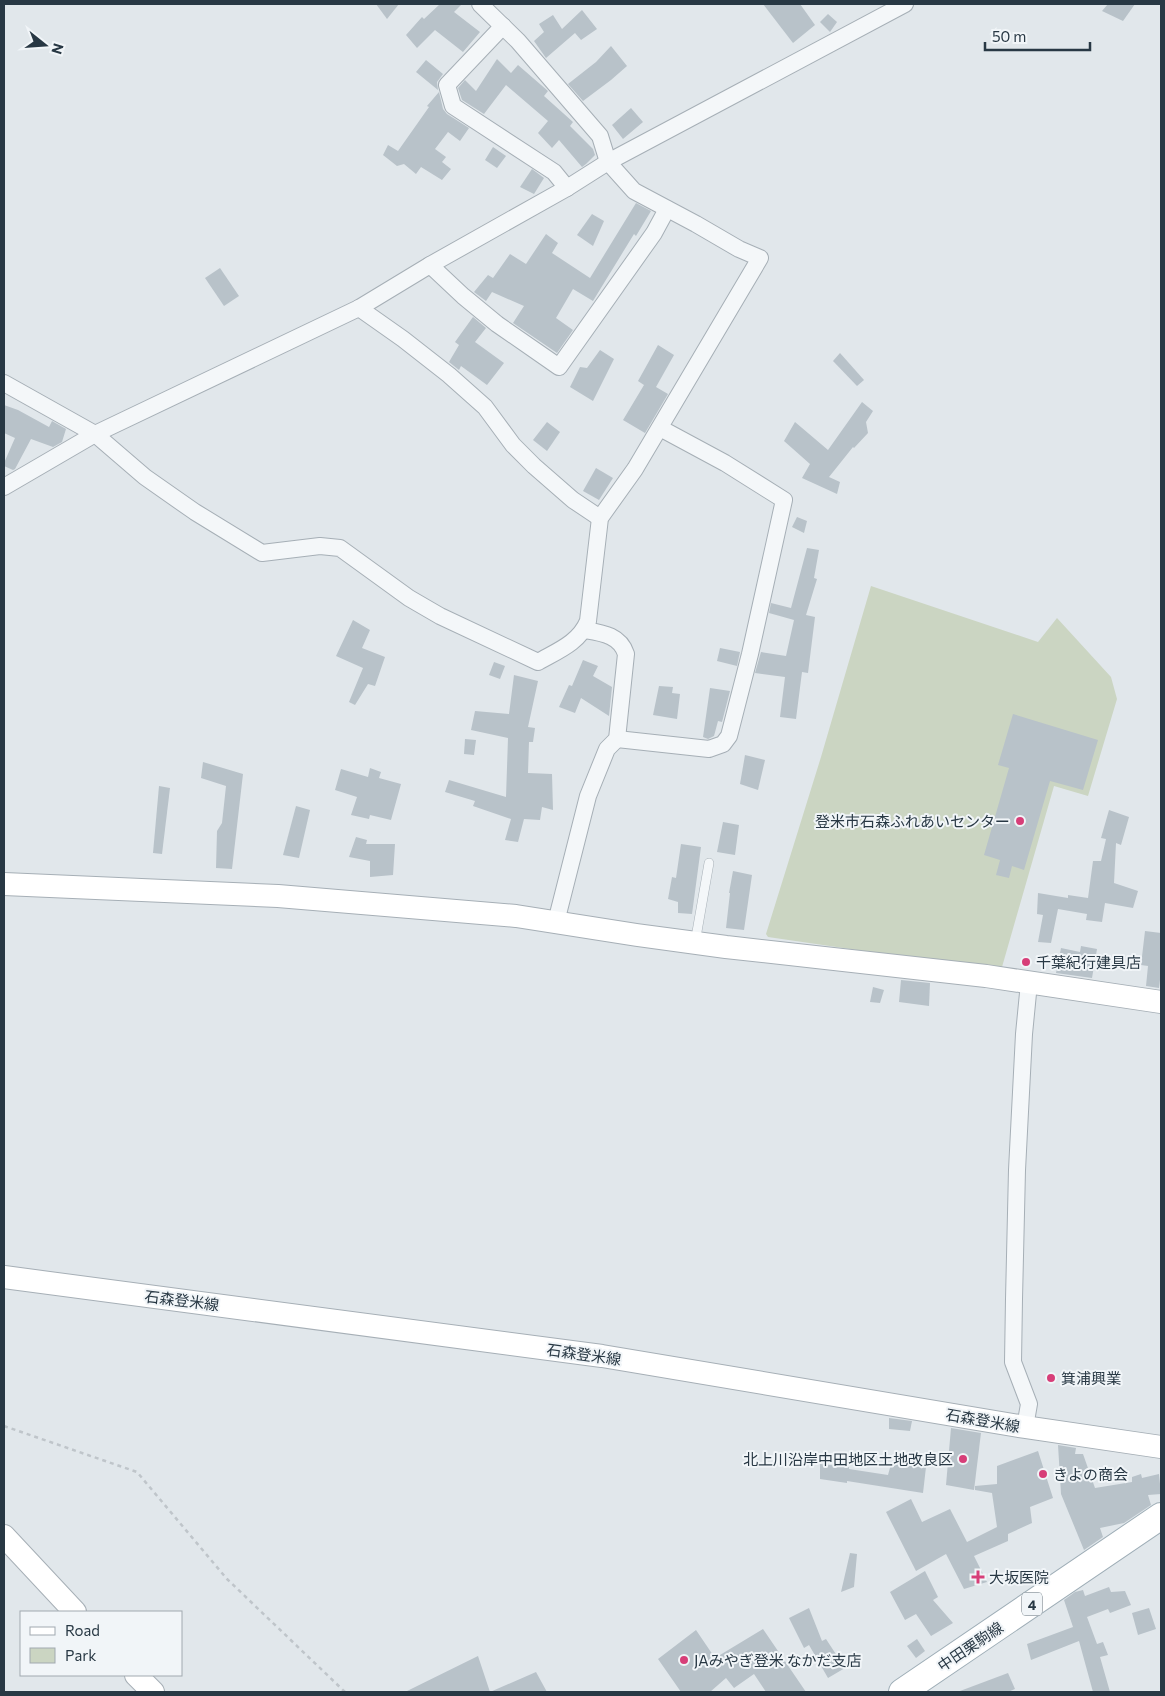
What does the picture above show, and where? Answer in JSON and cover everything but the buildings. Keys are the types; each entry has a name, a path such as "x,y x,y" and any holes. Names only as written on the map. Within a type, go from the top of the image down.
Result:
{"main road":[{"name":"中田栗駒線","path":"902,1692 1161,1516"}],"street":[{"path":"4,383 95,434 152,482 195,512 262,553 320,546 340,548 410,598 440,616 538,662 570,644 584,630 588,621 600,518 635,469 760,258 739,249 634,191 608,162 600,136 503,26 480,4"},
{"path":"4,487 95,434 359,308 430,265 567,188 608,162 905,4"},
{"path":"503,26 447,85 453,106 554,172 567,188"},
{"path":"430,265 463,296 498,324 559,367 654,233 667,209"},
{"path":"359,308 449,375 485,407 513,445 534,466 573,500 600,518"},
{"path":"617,739 709,749 723,744 729,736 750,654 784,500 725,463 660,428"},
{"path":"556,922 588,796 607,749 617,739 626,654 623,644 616,639 584,630"},
{"path":"4,884 288,897 516,916 695,943 986,976 1161,1002"},
{"path":"1026,1427 1029,1404 1013,1362 1020,1102 1029,983"},
{"name":"石森登米線","path":"4,1277 602,1356 1026,1427 1161,1447"},
{"path":"4,1536 74,1611"},
{"path":"137,1676 153,1692"}],"lane":[{"path":"695,943 709,863"}],"path":[{"path":"4,1426 137,1472 227,1579 346,1692"}],"green space":[{"path":"871,586 1038,642 1057,618 1111,677 1117,699 1088,796 1054,786 1002,967 871,952 768,937 766,934 821,757"}],"place":[{"name":"登米市石森ふれあいセンター","path":"1020,821"},
{"name":"千葉紀行建具店","path":"1026,962"},
{"name":"箕浦興業","path":"1051,1378"},
{"name":"北上川沿岸中田地区土地改良区","path":"963,1459"},
{"name":"きよの商会","path":"1043,1474"},
{"name":"大坂医院","path":"978,1577"},
{"name":"JAみやぎ登米 なかだ支店","path":"684,1660"}]}
